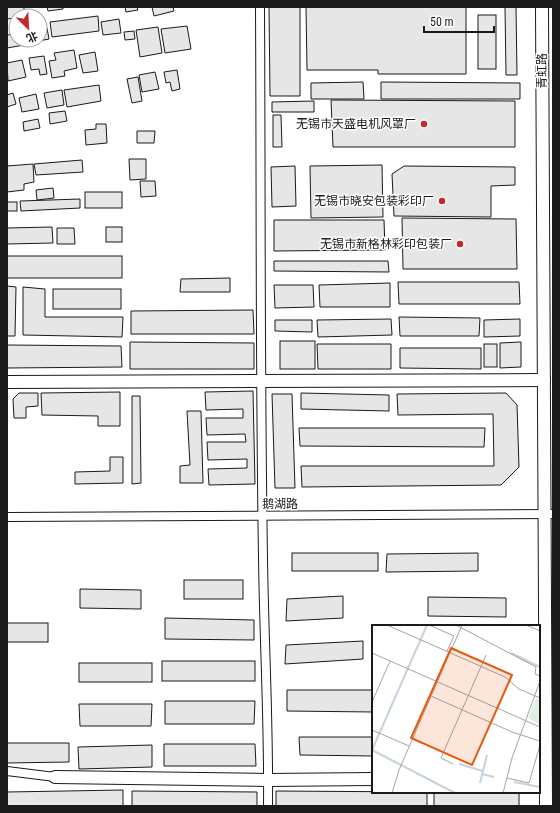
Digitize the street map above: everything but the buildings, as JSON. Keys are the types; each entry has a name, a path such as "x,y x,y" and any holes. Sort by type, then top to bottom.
{"street":[{"path":"260,7 261,382 268,806"},
{"name":"青虹路","path":"542,7 544,380 549,514 546,806"},
{"path":"7,382 544,380"},
{"name":"鹅湖路","path":"7,517 549,514"},
{"path":"7,771 55,777 268,780 372,779"}],"place":[{"name":"无锡市天盛电机风罩厂","path":"424,124"},
{"name":"无锡市晓安包装彩印厂","path":"442,201"},
{"name":"无锡市新格林彩印包装厂","path":"460,244"}]}
